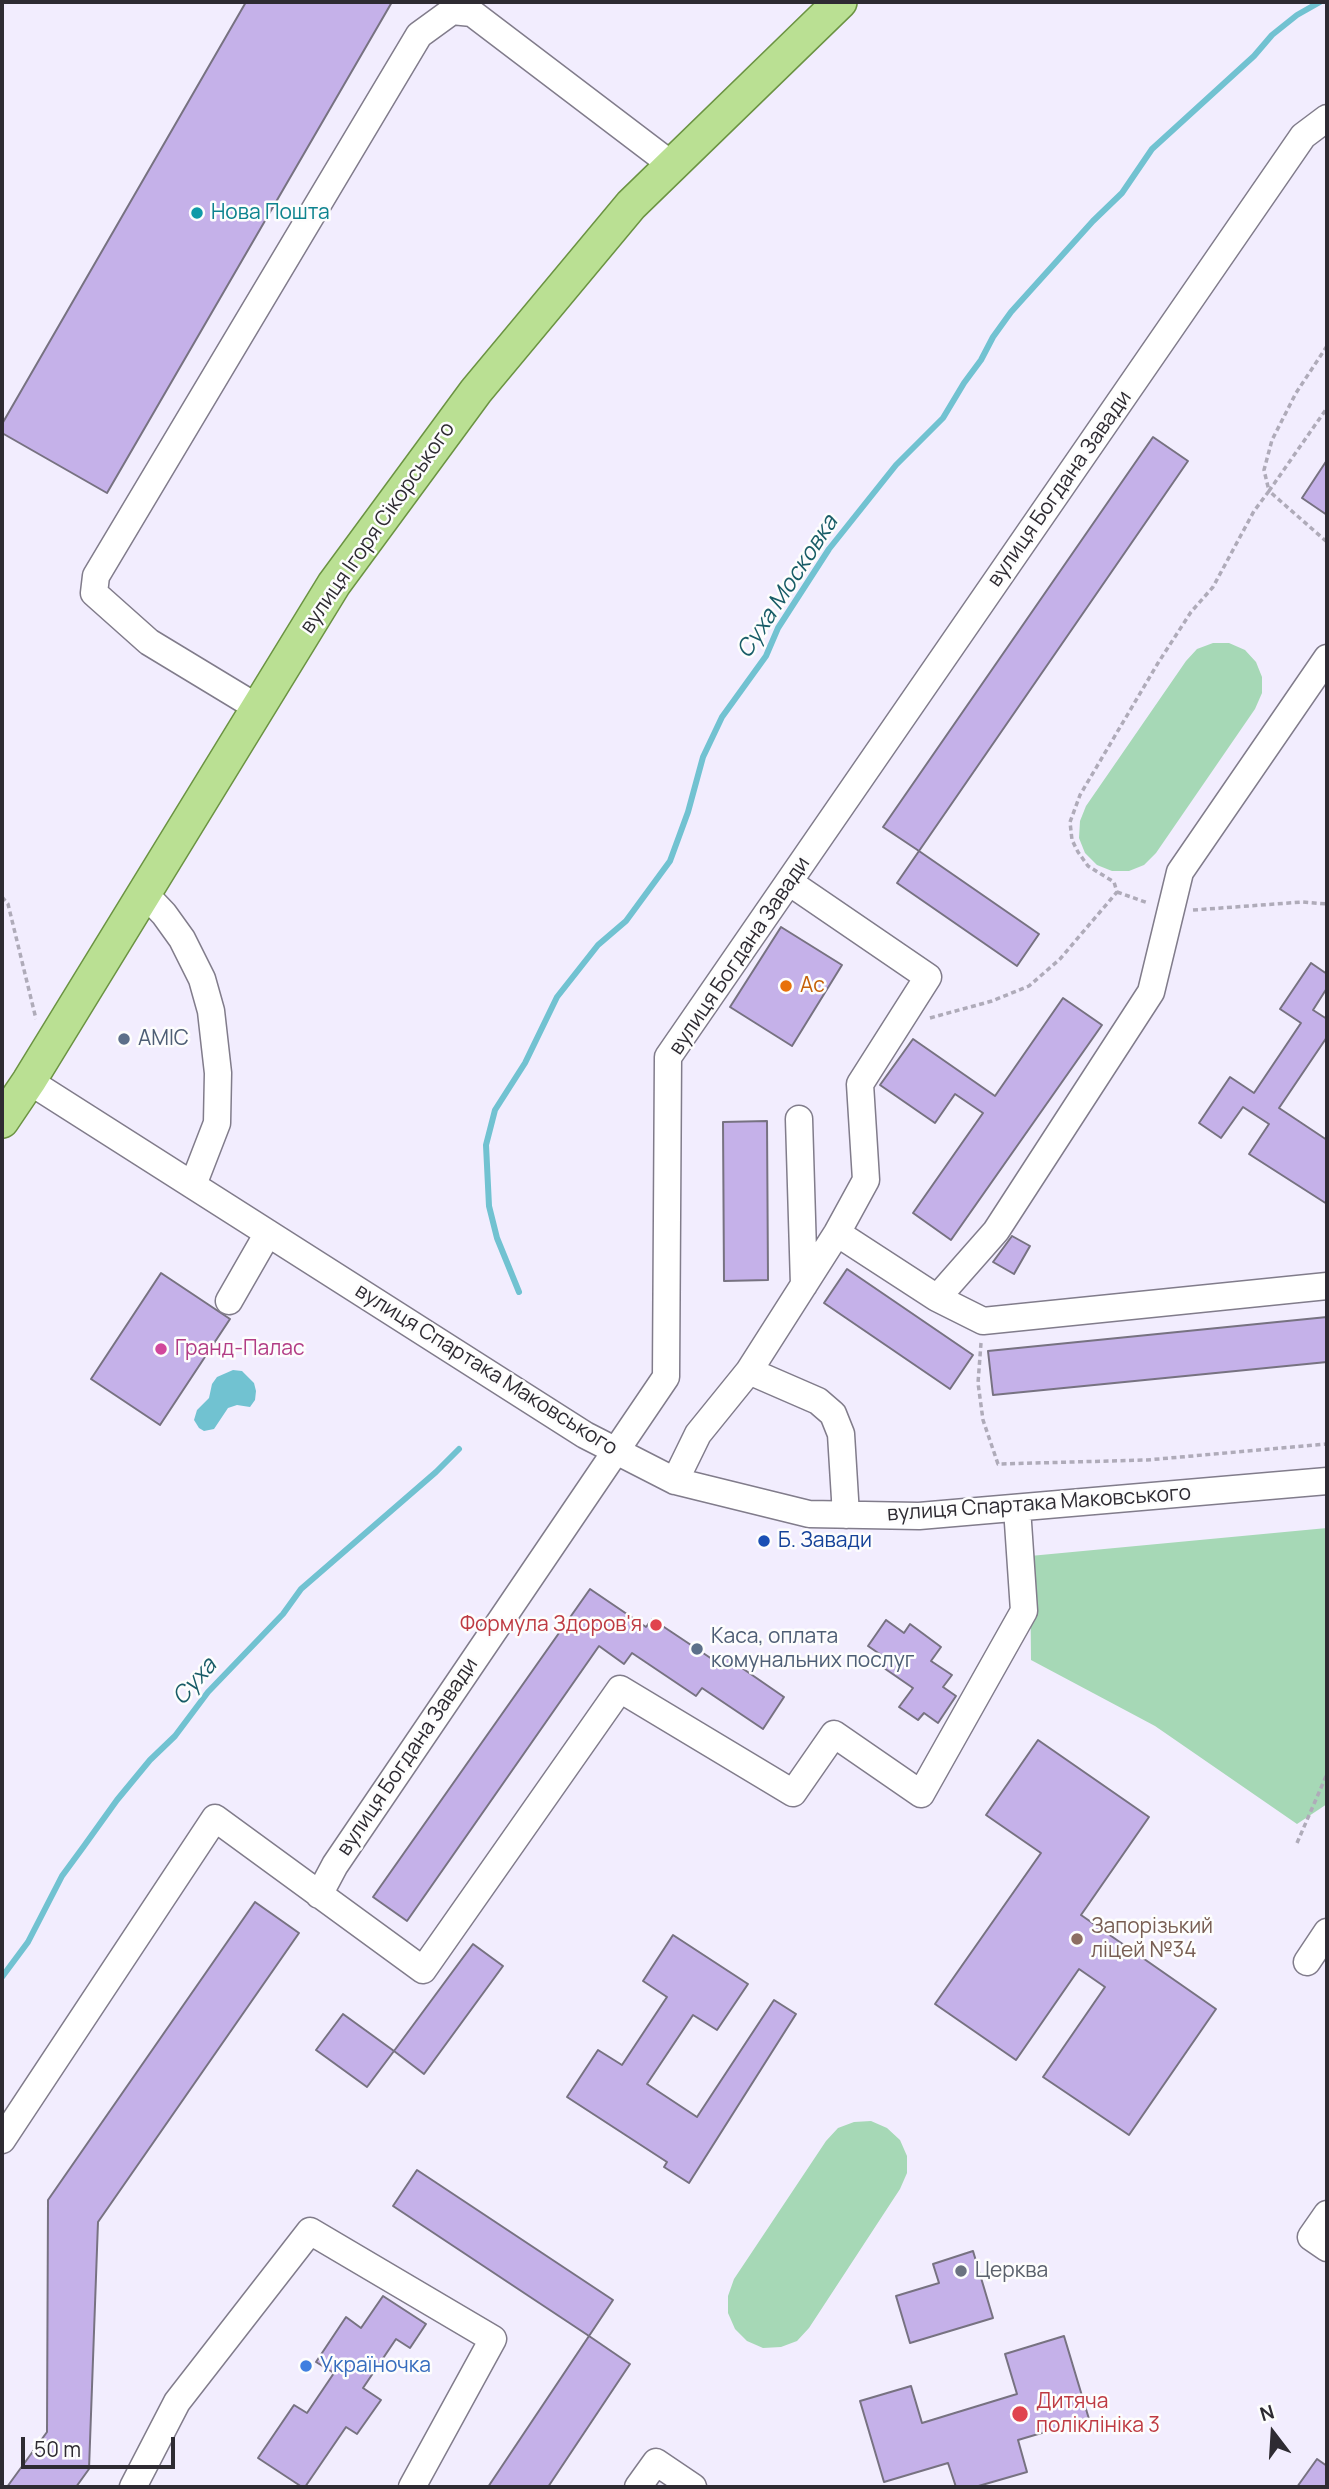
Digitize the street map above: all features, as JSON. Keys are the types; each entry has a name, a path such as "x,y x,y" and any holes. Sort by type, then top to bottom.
{"main road":[{"name":"вулиця Ігоря Сікорського","path":"2,1121 334,584 476,391 631,205 840,2"}],"street":[{"path":"258,708 149,642 94,593 96,576 419,35 452,11 472,13 672,165"},
{"name":"вулиця Богдана Завади","path":"319,1895 343,1854 666,1377 668,1057 1303,136 1327,118"},
{"path":"937,1298 996,1231 1151,992 1180,872 1327,658"},
{"path":"675,1481 698,1434 749,1371 837,1233 866,1180 860,1084 928,977 789,882"},
{"path":"144,893 182,939 202,979 211,1011 218,1073 217,1123 193,1185"},
{"name":"вулиця Спартака Маковського","path":"37,1068 193,1185 573,1428 675,1481 808,1514 919,1516 1327,1481"},
{"path":"799,1119 804,1285"},
{"path":"229,1301 268,1233"},
{"path":"837,1233 937,1298 983,1321 1327,1286"},
{"path":"749,1371 818,1401 833,1414 841,1434 846,1515"},
{"path":"2,2140 215,1818 423,1970 620,1689 793,1793 834,1734 921,1794 1024,1611 1017,1508"},
{"path":"1307,1962 1327,1932"},
{"path":"1327,2214 1311,2237 1327,2248"},
{"path":"133,2487 177,2402 310,2231 493,2339 412,2487"},
{"path":"638,2487 656,2462 693,2487"}],"path":[{"path":"1327,346 1296,393 1272,440 1265,470 1269,491 1327,542"},
{"path":"1117,892 1114,882 1088,866 1072,840 1070,822 1080,795 1158,663 1191,612 1213,586 1254,511 1327,408"},
{"path":"1117,892 1170,911 1302,902 1327,904"},
{"path":"922,1020 992,1001 1029,986 1060,959 1117,892"},
{"path":"2,897 8,904 37,1068"},
{"path":"989,1321 982,1343 978,1383 983,1419 998,1464 1147,1460 1327,1444"},
{"path":"1297,1843 1327,1774"}],"green space":[{"path":"1213,643 1229,643 1245,650 1256,662 1262,677 1262,693 1255,709 1156,853 1144,865 1129,871 1112,871 1097,865 1085,853 1079,838 1080,821 1086,806 1186,661 1197,649"},
{"path":"1327,1528 1327,1804 1297,1824 1155,1726 1031,1660 1030,1556"},
{"path":"871,2121 887,2128 900,2140 907,2156 907,2173 900,2189 809,2328 797,2341 781,2347 763,2348 747,2341 735,2329 728,2313 728,2296 734,2279 826,2141 838,2128 854,2122"}],"water":[{"path":"233,1370 242,1371 254,1383 255,1400 250,1407 237,1405 228,1408 214,1429 204,1431 194,1420 197,1410 209,1398 212,1384 217,1377"}],"building":[{"name":"Нова Пошта","path":"246,2 392,2 107,493 2,433 2,424"},
{"path":"1153,437 1188,461 919,851 883,827"},
{"path":"1327,460 1327,515 1302,498"},
{"path":"919,851 1039,934 1017,966 897,883"},
{"name":"Ас","path":"781,927 842,965 792,1046 730,1007"},
{"path":"1311,963 1327,974 1327,988 1313,1010 1327,1019 1327,1037 1279,1108 1327,1140 1327,1204 1249,1154 1269,1124 1243,1107 1221,1138 1199,1123 1230,1077 1254,1093 1301,1023 1280,1009"},
{"path":"1063,998 1102,1025 951,1240 913,1213 983,1113 955,1094 935,1123 880,1085 913,1039 995,1096"},
{"path":"767,1121 768,1280 724,1281 723,1122"},
{"path":"1012,1236 1030,1246 1014,1274 993,1262"},
{"path":"847,1269 973,1355 950,1389 824,1303"},
{"name":"Гранд-Палас","path":"161,1273 230,1319 160,1425 91,1379"},
{"path":"1327,1317 1327,1362 993,1395 988,1351"},
{"path":"590,1589 646,1627 652,1619 721,1665 726,1657 784,1697 763,1729 702,1688 696,1696 632,1653 624,1664 599,1646 407,1921 373,1897"},
{"path":"886,1620 904,1633 910,1624 941,1647 931,1661 952,1675 943,1687 956,1696 938,1723 924,1713 918,1720 899,1707 913,1688 881,1666 887,1659 868,1646"},
{"name":"Запорізький ліцей №34","path":"1038,1740 1149,1817 1081,1915 1216,2009 1129,2135 1043,2077 1105,1987 1079,1969 1016,2060 935,2004 1041,1853 986,1815"},
{"path":"255,1902 299,1933 98,2222 89,2469 76,2487 7,2487 47,2432 48,2200"},
{"path":"673,1935 748,1984 717,2030 693,2015 647,2084 697,2117 774,2000 796,2014 689,2183 664,2167 667,2162 567,2097 598,2050 622,2065 667,1997 643,1981"},
{"path":"473,1944 503,1966 424,2074 394,2051"},
{"path":"343,2014 394,2051 367,2087 316,2050"},
{"path":"417,2170 613,2300 589,2336 393,2206"},
{"path":"973,2251 993,2318 910,2343 896,2296 939,2283 933,2264"},
{"path":"383,2296 426,2324 410,2348 396,2339 363,2388 381,2400 357,2434 346,2427 305,2487 302,2487 258,2458 294,2405 307,2413 334,2373 316,2362 346,2317 361,2328"},
{"path":"589,2336 630,2364 548,2487 488,2487"},
{"name":"Дитяча поліклініка 3","path":"1064,2336 1089,2419 1018,2440 1027,2472 975,2487 956,2487 948,2463 884,2482 860,2401 911,2386 922,2423 1017,2394 1005,2354"},
{"path":"1317,2459 1327,2466 1327,2487 1297,2487"}],"waterway":[{"name":"Суха Московка","path":"519,1292 497,1238 489,1206 486,1145 495,1110 525,1063 557,997 598,945 626,921 670,861 688,812 703,757 722,717 766,656 778,628 829,549 896,465 943,418 1011,312 1093,221 1122,193 1152,149 1254,56 1272,35 1297,15 1320,2"},
{"name":"Суха","path":"2,1977 28,1942 62,1876 117,1800 150,1760 175,1736 208,1692 283,1614 301,1589 459,1449"}],"place":[{"name":"Нова Пошта","path":"197,213"},
{"name":"Ас","path":"786,986"},
{"name":"AMIC","path":"124,1039"},
{"name":"Гранд-Палас","path":"161,1349"},
{"name":"Б. Завади","path":"764,1541"},
{"name":"Формула Здоров'я","path":"656,1625"},
{"name":"Каса, оплата комунальних послуг","path":"697,1649"},
{"name":"Запорізький ліцей №34","path":"1077,1939"},
{"name":"Церква","path":"961,2271"},
{"name":"Україночка","path":"306,2366"},
{"name":"Дитяча поліклініка 3","path":"1020,2414"}]}
